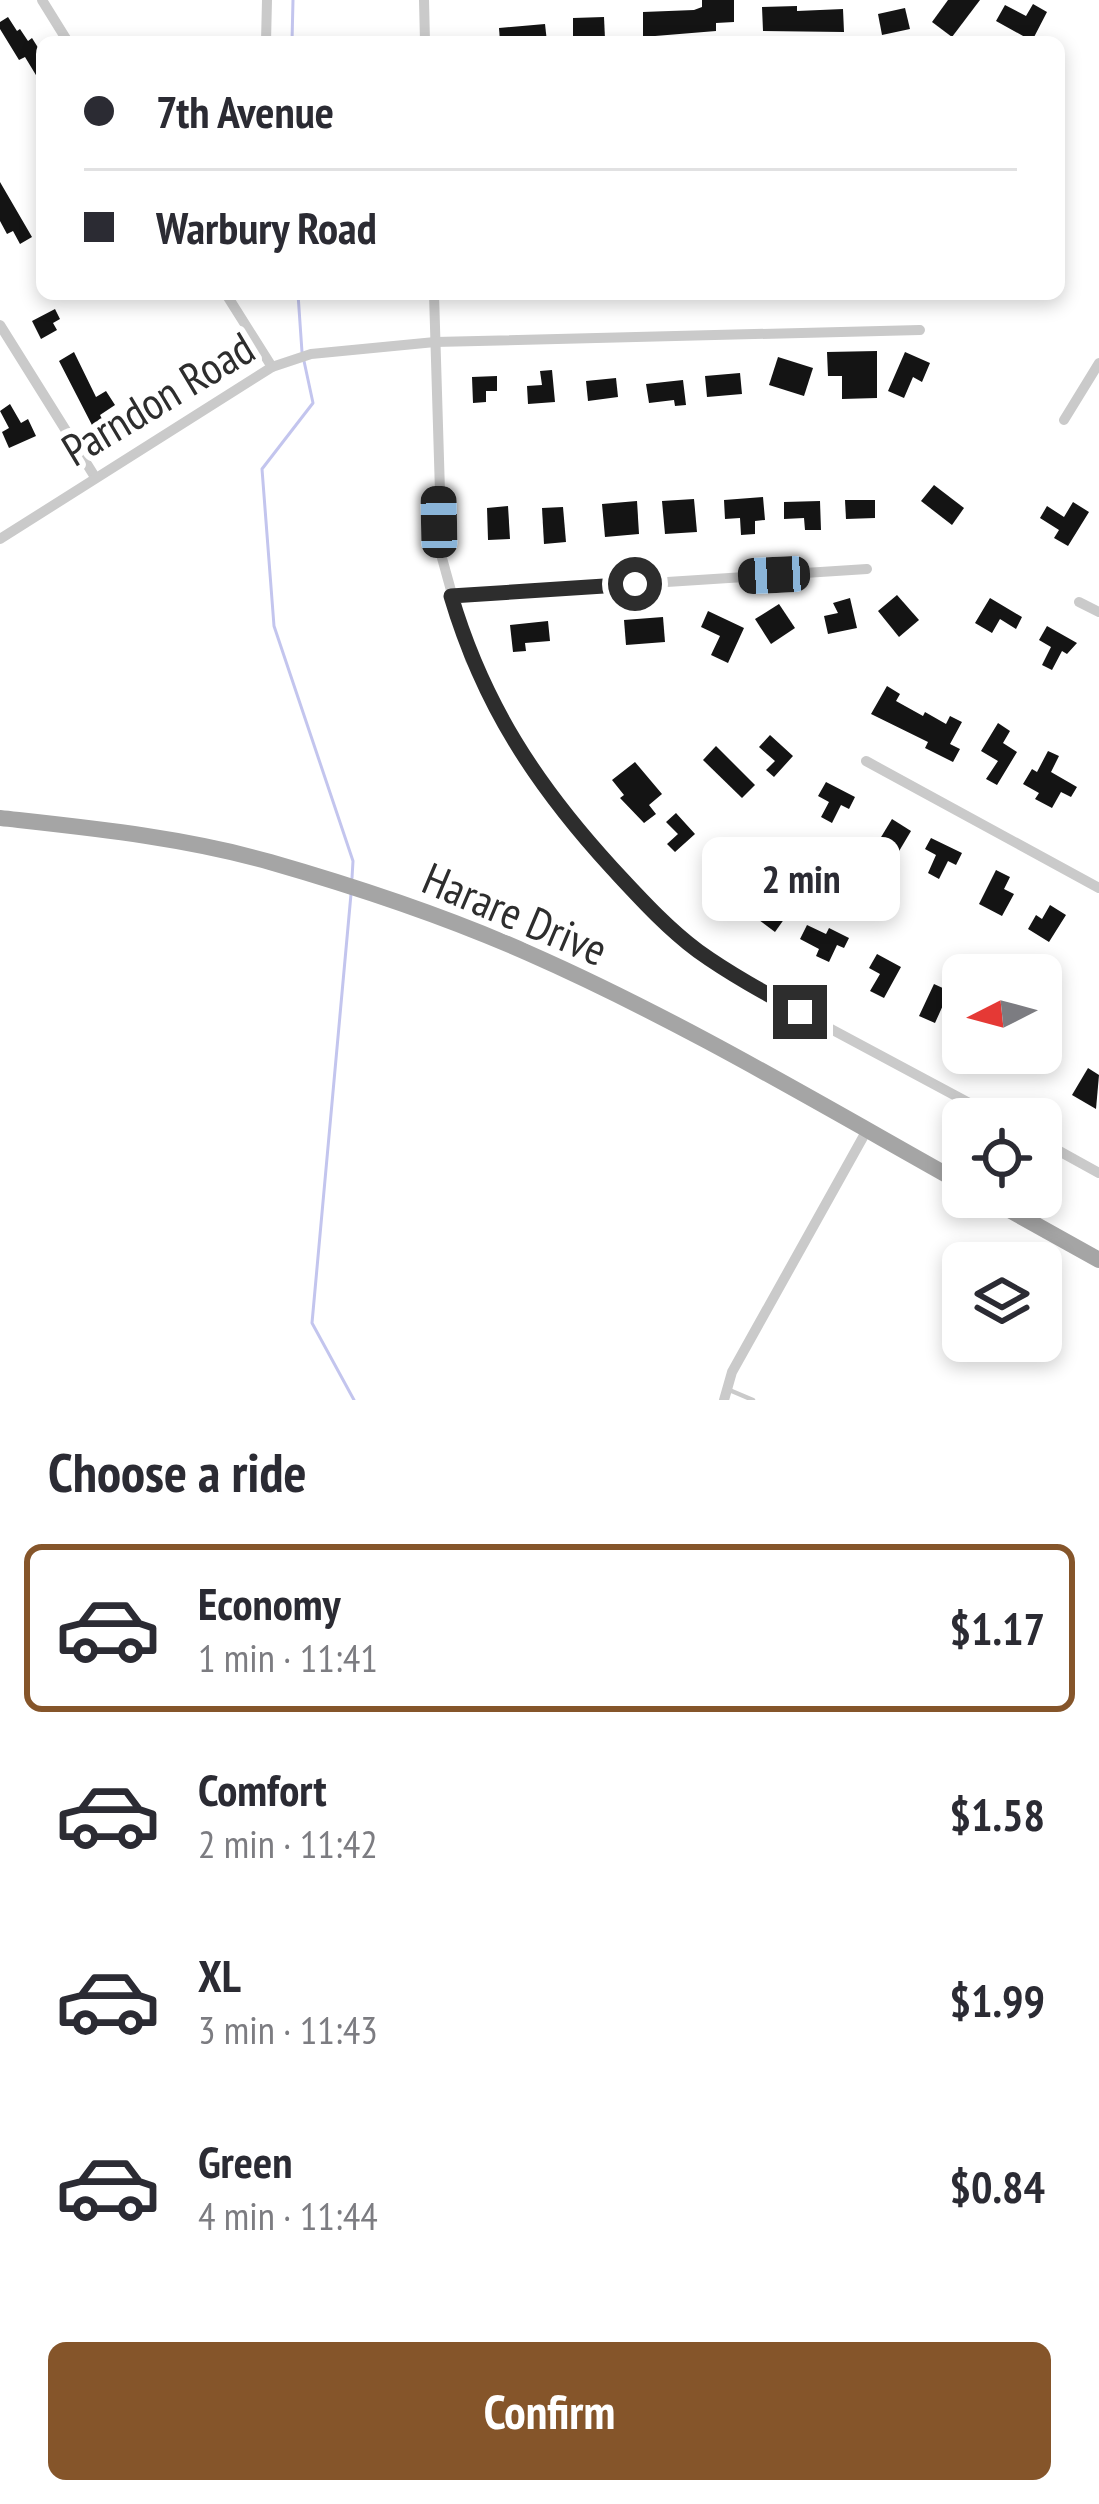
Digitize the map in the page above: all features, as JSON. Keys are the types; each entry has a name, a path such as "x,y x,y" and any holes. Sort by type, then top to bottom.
{"main road":[{"name":"Harare Drive","path":"0,818 81,826 268,862 472,930 562,969 942,1172"},
{"path":"1024,1218 1099,1260"}],"street":[{"path":"41,0 64,36"},
{"path":"266,36 267,0"},
{"path":"424,0 425,36"},
{"path":"230,300 272,367"},
{"path":"434,300 439,522 451,596 470,659 529,768 581,835 653,912 698,951 760,991 960,1098"},
{"path":"0,325 95,477"},
{"name":"Parndon Road","path":"0,539 272,367 311,354 435,342 920,330"},
{"path":"1064,420 1099,362"},
{"path":"451,596 867,569"},
{"path":"1079,602 1099,612"},
{"path":"866,761 1099,888"},
{"path":"726,1394 732,1372 867,1130"},
{"path":"1062,1153 1099,1173"}],"lane":[{"path":"726,1394 753,1400"}],"building":[{"path":"702,0 734,0 734,22 716,23 716,31 643,36 643,12 702,7"},
{"path":"948,0 980,0 953,36 932,22"},
{"path":"1033,4 1047,12 1035,36 1023,36 996,21 1005,5 1026,16"},
{"path":"797,6 797,11 843,9 844,32 763,31 762,7"},
{"path":"905,8 910,29 882,35 878,14"},
{"path":"8,17 28,41 32,38 36,75 25,57 19,60 0,22"},
{"path":"604,17 605,36 573,36 573,18"},
{"path":"545,24 546,36 500,36 499,28"},
{"path":"0,182 32,237 20,244 0,221"},
{"path":"55,309 60,319 53,323 57,330 41,339 32,321"},
{"path":"877,351 877,398 842,399 842,376 828,376 827,352"},
{"path":"74,352 96,397 106,391 115,405 93,427 59,361"},
{"path":"905,352 930,363 922,382 913,377 904,398 888,391"},
{"path":"778,357 813,368 804,396 769,385"},
{"path":"552,370 555,402 528,404 527,386 542,385 540,371"},
{"path":"740,373 742,394 707,397 705,376"},
{"path":"497,376 497,391 486,391 486,402 473,403 472,377"},
{"path":"616,378 618,397 588,401 586,381"},
{"path":"683,380 686,405 675,406 674,400 649,403 646,384"},
{"path":"10,404 21,423 28,419 36,436 9,448 2,432 9,428 0,411"},
{"path":"934,485 964,508 952,525 921,501"},
{"path":"763,497 765,520 755,521 755,534 741,535 740,518 725,519 724,500"},
{"path":"694,499 697,532 665,534 662,501"},
{"path":"845,500 875,500 875,518 846,519"},
{"path":"637,501 639,534 605,537 602,504"},
{"path":"820,501 821,530 805,530 804,518 784,519 784,502"},
{"path":"1073,502 1089,512 1068,546 1054,538 1059,530 1040,518 1047,506 1064,517"},
{"path":"508,506 510,539 488,540 487,508"},
{"path":"563,507 566,542 544,544 542,508"},
{"path":"897,595 919,620 899,637 878,611"},
{"path":"850,598 857,628 828,634 824,616 838,613 833,603"},
{"path":"990,598 1022,617 1016,629 1000,619 992,633 975,623"},
{"path":"779,604 795,628 771,644 755,619"},
{"path":"708,611 744,628 728,663 711,655 720,636 701,627"},
{"path":"663,617 665,642 626,645 624,620"},
{"path":"548,621 550,641 525,643 526,651 513,652 510,625"},
{"path":"1047,626 1077,643 1067,654 1062,651 1052,670 1042,665 1051,647 1039,640"},
{"path":"887,686 900,694 896,701 923,716 925,712 946,724 950,716 962,722 950,744 960,749 953,762 925,748 928,742 871,714"},
{"path":"998,723 1010,731 1003,743 1017,752 997,785 986,779 998,761 981,751"},
{"path":"770,735 793,756 774,777 766,770 775,761 759,747"},
{"path":"716,746 755,785 742,798 703,760"},
{"path":"1048,751 1059,756 1051,772 1077,787 1071,797 1061,792 1052,808 1035,799 1039,793 1023,784 1032,769 1037,772"},
{"path":"635,762 662,794 649,805 656,814 644,823 620,798 624,795 612,780"},
{"path":"826,782 855,797 849,809 841,805 832,823 821,817 829,802 818,796"},
{"path":"676,813 695,834 675,852 667,844 678,834 666,822"},
{"path":"892,819 911,831 892,863 872,852"},
{"path":"931,838 962,853 956,865 948,861 939,879 928,873 936,855 925,849"},
{"path":"731,863 748,878 739,888 734,884 721,900 709,890"},
{"path":"996,870 1010,877 1004,889 1014,894 1002,916 979,904"},
{"path":"764,887 792,908 775,932 747,911"},
{"path":"1050,905 1066,915 1049,942 1028,929"},
{"path":"807,925 826,934 829,928 849,938 844,948 837,945 829,962 816,956 819,949 800,939"},
{"path":"877,954 901,967 884,998 870,991 880,974 869,968"},
{"path":"934,984 942,988 942,1007 935,1023 919,1016"},
{"path":"1088,1068 1099,1075 1096,1109 1072,1095"}],"waterway":[{"path":"292,36 293,0"},
{"path":"298,300 302,352"},
{"path":"304,361 313,403 262,469 274,626 353,861 352,878"},
{"path":"351,894 312,1323 354,1400"}],"route":[{"path":"635,584 451,596 470,659 498,714 529,768 581,835 653,912 698,951 800,1012"}]}
